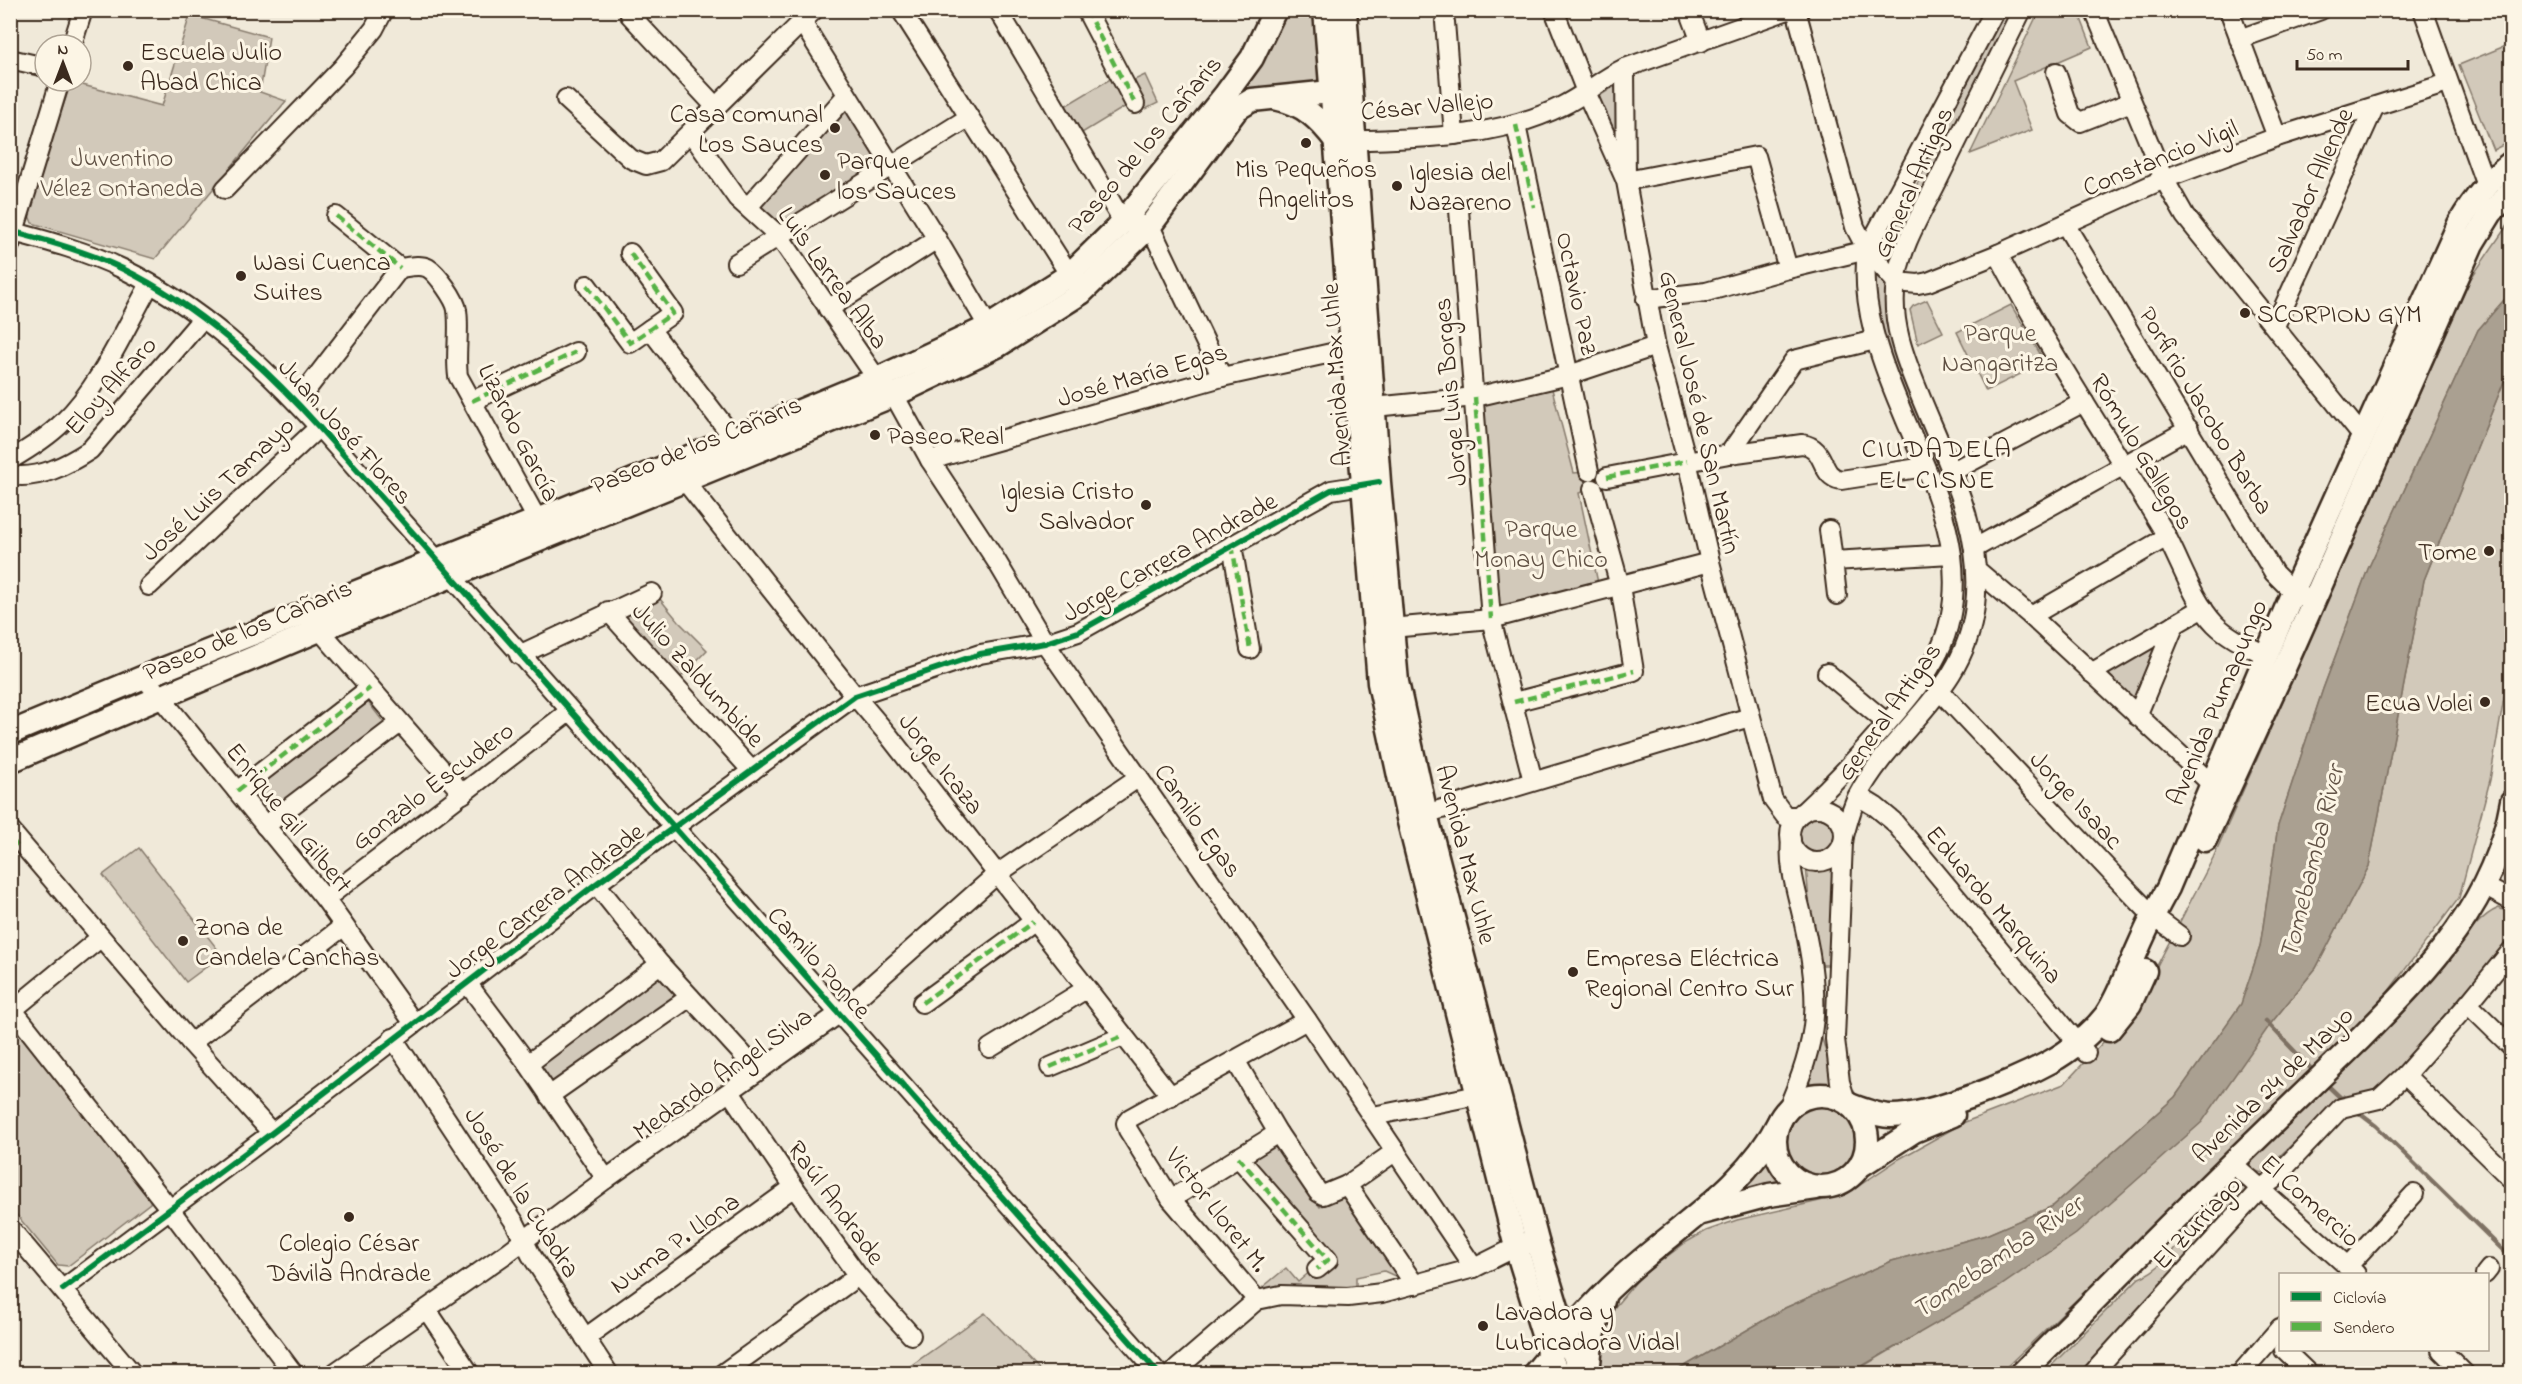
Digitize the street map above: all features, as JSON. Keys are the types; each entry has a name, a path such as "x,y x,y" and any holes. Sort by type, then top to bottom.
{"main road":[{"name":"Paseo de los Cañaris","path":"1075,284 1245,67 1275,10"},
{"name":"Avenida Max Uhle","path":"1325,10 1340,91 1383,629 1397,682 1417,816 1526,1244 1554,1364"},
{"name":"Avenida Max Uhle","path":"1340,91 1344,10"},
{"name":"Paseo de los Cañaris","path":"10,734 144,677 312,621 740,447 894,394 993,336 1075,284 1150,226 1237,109 1252,100 1340,91"},
{"path":"1267,98 1293,102 1308,111 1344,141"},
{"name":"Avenida Pumapungo","path":"2219,790 2266,655 2309,600 2363,437 2459,224 2472,202 2511,162"},
{"name":"Avenida Pumapungo","path":"1863,1164 1914,1131 2058,1073 2081,1048 2106,1014 2121,988 2166,925 2168,888 2219,790 2309,600 2472,244 2492,213 2511,190"},
{"name":"Paseo de los Cañaris","path":"740,447 877,378 993,336"},
{"name":"Avenida Max Uhle","path":"1361,346 1374,407 1370,483"},
{"name":"Paseo de los Cañaris","path":"10,760 159,696 312,621"},
{"name":"Avenida 24 de Mayo","path":"2021,1374 2405,993 2447,946 2467,917 2484,886 2503,839 2511,801"},
{"name":"Avenida Pumapungo","path":"1849,1105 1875,1114 1891,1116 1939,1107 1989,1089 2081,1048"},
{"path":"1534,1374 1554,1364 1565,1335 1606,1293 1651,1252 1698,1215 1759,1155 1783,1116 1800,1100 1822,1095 1849,1105 1861,1119 1867,1142 1863,1164 1842,1182 1769,1195 1698,1215"},
{"path":"1783,1116 1775,1134 1775,1148 1779,1161 1786,1172 1797,1180 1820,1187"},
{"name":"Avenida Max Uhle","path":"1526,1244 1582,1374"},
{"path":"1588,1374 1591,1343 1606,1293"}],"street":[{"path":"76,33 83,10"},
{"path":"225,189 343,67 374,28 384,10"},
{"path":"901,10 1075,284"},
{"path":"1086,10 1135,104"},
{"name":"General José de San Martín","path":"1554,10 1586,92 1626,181 1656,346 1773,800 1785,816 1801,814"},
{"path":"1689,10 1701,42"},
{"name":"César Vallejo","path":"1344,141 1454,135 1516,125 1562,106 1607,76 1625,68 1701,42 1753,16 1788,10"},
{"path":"1796,10 1855,227 1867,250 1896,282"},
{"name":"General Artigas","path":"1783,1116 1801,1076 1810,1046 1816,1010 1816,991 1810,950 1790,866 1792,826 1858,756 1926,677 1944,640 1952,606 1952,554 1943,516 1926,467 1875,340 1867,297 1865,266 1867,250 1995,10"},
{"name":"General Artigas","path":"1791,839 1793,846 1802,856 1823,861 1835,855 1844,839 1858,796 1878,765 1952,675 1970,632 1975,606 1977,570 1970,522 1953,471 1903,350 1896,312 1896,282 1912,233 2022,10"},
{"path":"2094,10 2164,179 2185,216 2363,437"},
{"path":"2229,10 2277,137"},
{"path":"2239,39 2321,10"},
{"path":"2423,10 2486,186"},
{"path":"999,11 1123,222 1150,226 1222,376"},
{"path":"630,15 715,106"},
{"path":"566,99 631,159 640,164 653,165 691,133 715,106 808,16 846,96 937,239 993,336"},
{"path":"1445,22 1454,135"},
{"path":"10,59 33,64"},
{"path":"1625,68 1626,181 1756,156 1788,269"},
{"path":"2056,72 2070,114 2080,122 2131,102"},
{"name":"Constancio Vigil","path":"1896,282 1918,284 1928,282 1998,254 2164,179 2277,137 2448,83"},
{"path":"12,236 56,93"},
{"path":"748,207 846,96"},
{"name":"Salvador Allende","path":"2275,326 2374,108"},
{"path":"736,263 968,118"},
{"name":"Octavio Paz","path":"1515,702 1634,670 1620,586 1596,479 1569,375 1516,125"},
{"name":"Luis Larrea Alba","path":"691,133 736,198 779,236 877,378 894,394"},
{"name":"Jorge Luis Borges","path":"1459,210 1491,619 1515,702 1533,781"},
{"path":"297,402 400,268 336,216"},
{"name":"Porfirio Jacobo Barba","path":"2065,224 2274,573 2309,600"},
{"name":"Juan José Flores","path":"12,236 74,250 122,269 150,284 202,319 256,361 297,402 444,568"},
{"path":"828,309 937,239"},
{"path":"1646,299 1706,292 1867,250"},
{"path":"587,285 630,343 673,312 630,253"},
{"name":"Rómulo Gallegos","path":"1998,254 2058,362 2125,466 2167,537 2203,608 2228,634 2266,655"},
{"name":"Lizardo García","path":"400,268 416,266 428,268 441,281 457,306 458,376 542,528"},
{"path":"10,460 63,422 80,403 97,378 150,284"},
{"name":"Eloy Alfaro","path":"10,475 44,473 67,465 90,450 202,319"},
{"path":"650,329 740,447"},
{"path":"1729,454 1794,360 1875,340"},
{"name":"José María Egas","path":"930,460 1222,376 1361,346"},
{"path":"1374,407 1475,398 1569,375 1656,346"},
{"path":"472,401 576,352"},
{"name":"Camilo Egas","path":"894,394 930,460 1045,643 1373,1116 1474,1268"},
{"path":"1953,471 2084,402"},
{"name":"José Luis Tamayo","path":"150,586 319,427"},
{"path":"1975,548 2189,429"},
{"path":"1596,479 1687,461 1802,444 1818,451 1828,474 1833,479 1840,480 1926,467"},
{"name":"Jorge Icaza","path":"677,472 952,816 1171,1096"},
{"name":"Jorge Carrera Andrade","path":"63,1289 272,1133 393,1038 673,826 855,696 980,654 1045,643 1078,632 1331,490 1370,483"},
{"path":"1829,530 1837,595"},
{"path":"2031,616 2167,537"},
{"path":"1232,545 1250,649"},
{"path":"1833,561 1952,554"},
{"path":"1383,629 1491,619 1710,562"},
{"name":"Camilo Ponce","path":"444,568 1159,1374"},
{"path":"1977,570 2031,616 2219,790"},
{"path":"519,655 652,592"},
{"path":"2091,673 2203,608"},
{"name":"Julio Zaldumbide","path":"608,611 752,771"},
{"path":"312,621 463,794"},
{"path":"2137,716 2175,624"},
{"path":"1827,673 1887,723"},
{"name":"Enrique Gil Gilbert","path":"144,677 325,899 413,1023"},
{"path":"237,791 370,688"},
{"name":"Jorge Isaac","path":"1940,691 2166,925"},
{"name":"Gonzalo Escudero","path":"325,899 570,711"},
{"path":"1417,816 1750,717"},
{"path":"265,826 400,723"},
{"name":"Medardo Ángel Silva","path":"333,1374 524,1241 606,1179 840,1013 997,874 1139,777"},
{"name":"Eduardo Marquina","path":"1858,796 1893,820 2081,1048"},
{"name":"General Artigas","path":"1801,814 1817,808 1831,812 1841,822 1844,839 1835,1039 1840,1082 1849,1105"},
{"path":"14,840 272,1133"},
{"path":"596,884 660,964 758,1071"},
{"path":"2484,886 2511,901"},
{"path":"922,1003 1033,922"},
{"path":"191,1043 344,926"},
{"path":"100,938 12,1011 169,1208 294,1374"},
{"path":"2511,950 2468,1005 2405,1075 2511,1180"},
{"path":"528,1064 660,964"},
{"path":"467,983 528,1064 606,1179"},
{"path":"990,1048 1086,990"},
{"path":"549,1096 690,997"},
{"path":"2468,1005 2511,1047"},
{"path":"1171,1096 1307,1020"},
{"path":"1050,1067 1123,1036"},
{"name":"José de la Cuadra","path":"393,1038 515,1223 524,1241 609,1374"},
{"path":"1235,1060 1278,1133 1318,1192 1327,1195 1347,1185 1396,1151"},
{"name":"El Zurriago","path":"2092,1374 2261,1188 2273,1180 2342,1108 2379,1099 2405,1075"},
{"name":"Raúl Andrade","path":"730,1092 858,1276 911,1335"},
{"path":"1373,1116 1488,1093"},
{"name":"Victor Lloret M.","path":"1171,1096 1130,1118 1126,1123 1128,1130 1171,1198 1257,1300"},
{"path":"1171,1198 1278,1133"},
{"path":"1238,1157 1328,1260 1317,1269"},
{"name":"El Comercio","path":"2232,1163 2261,1188 2342,1269"},
{"path":"1347,1185 1415,1285"},
{"name":"Numa P. Llona","path":"585,1338 794,1187"},
{"path":"2342,1269 2414,1194"},
{"path":"10,1228 133,1374"},
{"path":"1171,1374 1257,1300 1281,1295 1348,1297 1382,1293 1474,1268 1526,1244"},
{"path":"722,1374 858,1276"},
{"path":"427,1310 470,1374"},
{"path":"2240,1374 2279,1341"},
{"path":"2288,1351 2309,1374"},
{"path":"2442,1351 2466,1374"}],"green space":[{"path":"1281,11 1322,11 1328,88 1252,97 1147,225 1123,222"},
{"path":"2003,11 2013,11 1894,262 1887,267 1883,262 1883,253"},
{"path":"2039,11 2078,11 2092,47 2013,81 2032,130 1970,154"},
{"name":"Juventino Vélez Ontaneda","path":"190,15 269,37 260,92 286,101 155,259 32,223 28,213 67,93 93,93 93,88 162,106"},
{"path":"2505,46 2511,61 2511,141 2493,150 2459,65"},
{"path":"1145,75 1158,103 1146,109 1132,81"},
{"path":"1112,78 1128,105 1082,133 1065,106"},
{"path":"1615,86 1620,152 1599,96"},
{"path":"845,101 881,166 779,227 761,215 759,201"},
{"path":"2511,220 2511,292 2478,330 2368,569 2323,689 2278,826 2260,947 2241,1004 2175,1097 2053,1206 1986,1235 1892,1261 1785,1308 1673,1373 1597,1374 1603,1330 1613,1309 1641,1276 1685,1243 1706,1231 1737,1220 1845,1195 1899,1159 1965,1122 2064,1084 2135,1008 2213,858 2471,278"},
{"path":"1865,266 1896,282 1896,312 1953,471 1975,606 1952,606 1953,574 1894,392"},
{"path":"1927,300 1943,332 1918,344 1910,310 1913,306"},
{"name":"Parque Nangaritza","path":"2011,305 2045,362 1986,391 1957,332"},
{"path":"2511,364 2511,657 2490,780 2459,898 2382,1000 2348,1036 2287,1098 2000,1373 1850,1374 1918,1334 2272,1022 2316,968 2369,866 2424,580"},
{"name":"Parque Monay Chico","path":"1552,389 1574,473 1605,470 1608,485 1579,493 1598,583 1497,606 1483,405"},
{"path":"660,599 707,650 679,679 627,623 628,612"},
{"path":"2160,640 2135,701 2107,680 2110,671"},
{"path":"368,702 385,724 267,815 250,793"},
{"path":"1817,817 1830,822 1835,835 1830,848 1817,853 1804,848 1799,835 1804,822"},
{"path":"139,848 222,955 186,982 103,875"},
{"path":"1806,866 1835,866 1829,965 1822,965 1810,913"},
{"path":"2499,908 2511,914 2511,939 2361,1110 2344,1095 2262,1173 2253,1170 2250,1162 2256,1149 2379,1037 2425,989 2476,925"},
{"path":"661,975 676,991 674,1000 552,1084 537,1066 654,976"},
{"path":"10,1029 17,1031 152,1192 150,1203 68,1266 58,1265 11,1208"},
{"path":"1822,1038 1829,1063 1832,1090 1805,1089"},
{"path":"1821,1107 1840,1113 1850,1123 1856,1142 1850,1161 1840,1171 1821,1177 1802,1171 1792,1161 1786,1142 1792,1123 1802,1113"},
{"path":"1270,1146 1279,1149 1320,1207 1344,1192 1399,1271 1395,1276 1384,1271 1356,1277 1356,1288 1277,1286 1266,1290 1263,1287 1286,1268 1298,1282 1313,1269 1335,1257 1245,1161"},
{"path":"1770,1152 1777,1172 1792,1185 1719,1201"},
{"path":"2243,1182 2251,1189 2083,1373 2043,1374 2139,1278 2165,1260 2182,1233 2232,1184"},
{"path":"985,1313 1042,1373 914,1374 909,1367"}],"water":[{"name":"Tomebamba River","path":"2511,292 2511,364 2424,580 2369,866 2316,968 2272,1022 2202,1122 2076,1234 1999,1287 1850,1373 1673,1373 1785,1308 1892,1261 1986,1235 2053,1206 2175,1097 2241,1004 2260,947 2278,826 2323,689 2368,569 2478,330"}],"waterway":[{"path":"2266,1021 2316,1074"},
{"path":"2324,1082 2344,1101"},
{"path":"2355,1110 2376,1126 2512,1259"}],"marked path":[{"path":"1086,10 1135,104"},
{"path":"1516,125 1534,207"},
{"path":"336,216 400,268"},
{"path":"587,285 630,343 673,313 630,253"},
{"path":"472,401 576,352"},
{"path":"1475,397 1491,619"},
{"path":"1607,477 1687,461"},
{"path":"1232,545 1250,649"},
{"path":"1514,702 1634,671"},
{"path":"237,791 370,688"},
{"path":"10,848 20,841"},
{"path":"922,1003 1033,922"},
{"path":"1050,1067 1123,1036"},
{"path":"1238,1157 1328,1260 1317,1269"}],"cycle path":[{"path":"10,231 96,257 151,284 204,319 275,381 319,427 1159,1374"},
{"path":"63,1289 272,1133 596,884 855,696 980,654 1045,643 1078,632 1331,490 1379,482"}],"place":[{"name":"Escuela Julio Abad Chica","path":"128,66"},
{"name":"Casa comunal Los Sauces","path":"835,128"},
{"name":"Mis Pequeños Angelitos","path":"1306,143"},
{"name":"Parque los Sauces","path":"825,175"},
{"name":"Iglesia del Nazareno","path":"1397,186"},
{"name":"Wasi Cuenca Suites","path":"241,276"},
{"name":"SCORPION GYM","path":"2245,313"},
{"name":"Paseo Real","path":"875,435"},
{"name":"Iglesia Cristo Salvador","path":"1146,505"},
{"name":"Tome","path":"2489,551"},
{"name":"Ecua Volei","path":"2485,702"},
{"name":"Zona de Candela Canchas","path":"183,941"},
{"name":"Empresa Eléctrica Regional Centro Sur","path":"1573,972"},
{"name":"Colegio César Dávila Andrade","path":"349,1217"},
{"name":"Lavadora y Lubricadora Vidal","path":"1483,1326"}],"district":[{"name":"CIUDADELA EL CISNE","path":"1937,464"}]}
